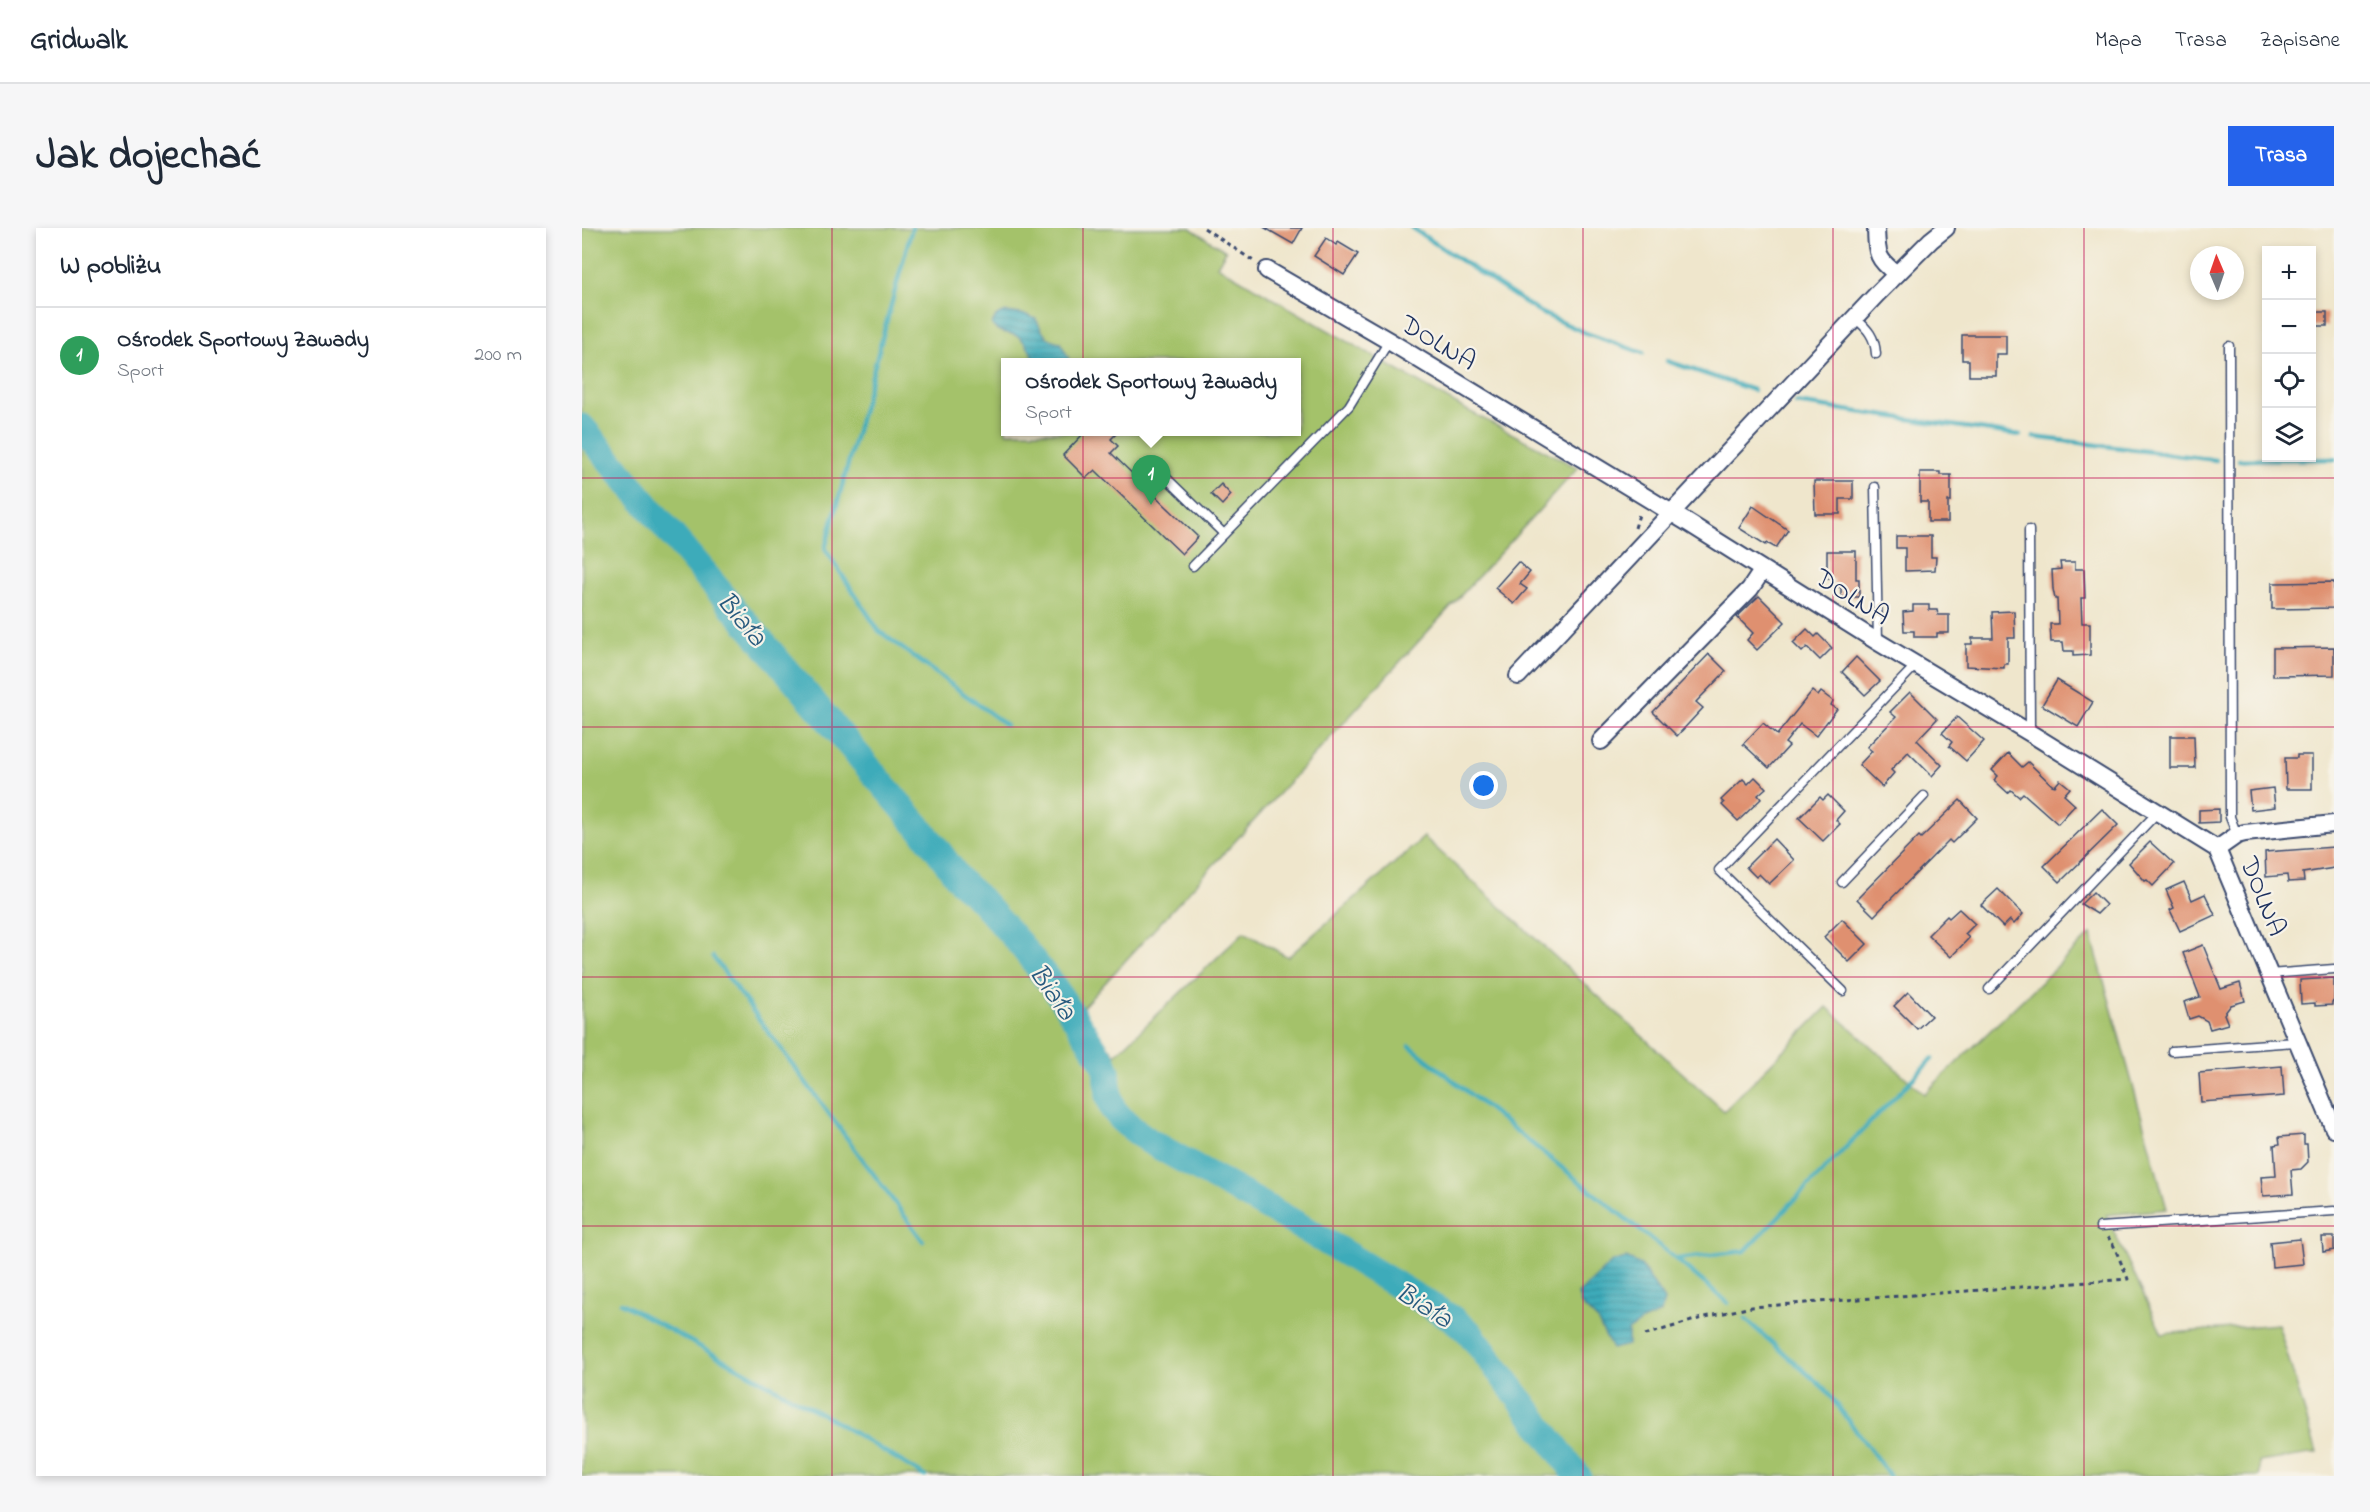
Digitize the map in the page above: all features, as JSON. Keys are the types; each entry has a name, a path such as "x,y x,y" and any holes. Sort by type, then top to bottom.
{"street":[{"path":"1876,228 1878,255 1886,266 1897,274"},
{"path":"1518,676 1897,274 1946,228"},
{"name":"DOLNA","path":"1267,270 1389,341 1673,514 2217,849 2334,1129"},
{"path":"1601,741 1750,589 1762,570"},
{"path":"2217,849 2237,835 2255,831 2334,824"}],"lane":[{"path":"1855,318 1871,333 1875,342 1876,354"},
{"path":"1193,566 1349,406 1389,341"},
{"path":"2229,346 2230,818 2237,835"},
{"path":"1152,464 1224,534"},
{"path":"1875,487 1878,642"},
{"path":"2029,530 2030,733"},
{"path":"1843,991 1719,870 1916,665"},
{"path":"1842,882 1924,796"},
{"path":"1989,989 2157,813"},
{"path":"2268,974 2334,969"},
{"path":"2172,1051 2296,1042"},
{"path":"2100,1227 2334,1211"}],"path":[{"path":"1204,228 1267,270"},
{"path":"1645,1335 1705,1317 1752,1307 2128,1279 2113,1244 2100,1227"}],"green space":[{"path":"582,228 1190,228 1226,251 1217,266 1463,408 1578,468 1080,1010 1115,1055 1244,932 1288,957 1424,837 1724,1111 1827,1007 1924,1094 2091,934 2167,1209 2106,1215 2162,1334 2278,1324 2317,1453 2259,1462 2259,1476 582,1476"}],"water":[{"path":"1007,312 1036,319 1045,335 1060,342 1068,358 1034,358 1019,337 1001,332 992,325 994,319"},
{"path":"1626,1258 1641,1265 1664,1300 1661,1313 1644,1320 1628,1331 1628,1345 1612,1349 1597,1320 1581,1304 1578,1294 1612,1262"}],"building":[{"path":"1265,228 1302,228 1293,244"},
{"path":"1326,238 1358,254 1344,275 1314,256"},
{"path":"2316,312 2327,312 2327,326 2316,326"},
{"path":"1962,335 2006,335 2006,354 1996,354 1996,376 1969,376 1969,360 1962,360"},
{"path":"1081,436 1114,436 1111,439 1118,446 1111,453 1198,537 1182,554 1095,470 1086,478 1063,455"},
{"path":"1920,472 1940,472 1940,475 1951,475 1948,522 1928,522 1928,502 1920,502"},
{"path":"1814,481 1853,481 1853,499 1840,499 1840,514 1815,514"},
{"path":"1221,484 1231,495 1222,505 1211,494"},
{"path":"1753,506 1788,530 1776,548 1767,543 1766,545 1739,528"},
{"path":"1896,536 1931,536 1931,557 1936,557 1935,570 1905,571 1905,548 1896,548"},
{"path":"1827,551 1856,551 1856,579 1859,579 1859,597 1841,597 1841,587 1834,587 1834,579 1827,579"},
{"path":"1518,562 1530,572 1520,584 1527,589 1514,604 1495,588"},
{"path":"2060,562 2075,562 2075,569 2084,569 2085,598 2081,598 2082,623 2090,623 2090,655 2073,656 2073,651 2064,651 2063,642 2051,642 2050,624 2058,624 2052,570 2061,569"},
{"path":"2334,582 2334,608 2272,609 2272,583"},
{"path":"1759,596 1785,622 1757,650 1747,640 1753,633 1737,617"},
{"path":"1913,605 1929,605 1929,610 1937,610 1938,615 1949,615 1949,633 1937,633 1937,637 1914,637 1914,631 1904,631 1903,612 1913,611"},
{"path":"2014,611 2015,638 2008,638 2008,664 2004,664 2004,668 1966,666 1966,644 1972,644 1972,638 1993,638 1992,612"},
{"path":"1807,629 1815,637 1818,634 1832,648 1820,660 1807,647 1802,652 1793,643"},
{"path":"2334,647 2334,675 2273,676 2273,648"},
{"path":"1709,654 1726,671 1696,702 1703,708 1677,736 1653,712"},
{"path":"1856,657 1880,681 1865,695 1842,672"},
{"path":"2057,680 2093,702 2078,727 2042,705"},
{"path":"1812,691 1818,696 1821,692 1833,701 1831,705 1837,709 1816,736 1800,724 1785,743 1789,746 1769,768 1743,744 1763,723 1777,735"},
{"path":"1910,692 1937,719 1917,740 1942,765 1932,776 1908,752 1891,770 1894,773 1882,787 1859,765 1872,751 1867,747 1896,717 1890,712"},
{"path":"1957,717 1984,741 1966,761 1949,746 1952,742 1942,733"},
{"path":"2170,736 2194,736 2195,768 2170,768"},
{"path":"2008,753 2022,767 2028,762 2052,785 2055,786 2060,780 2070,788 2064,795 2075,805 2058,824 2023,793 2019,797 2011,790 2008,793 1994,780 1998,776 1992,770"},
{"path":"2297,755 2312,755 2312,789 2286,789 2285,758 2297,758"},
{"path":"1755,777 1766,788 1758,795 1761,799 1738,821 1722,805 1724,803 1721,800 1743,779 1748,784"},
{"path":"2273,788 2275,807 2251,810 2249,791"},
{"path":"1828,795 1844,811 1836,820 1840,824 1823,841 1799,818 1820,797 1823,800"},
{"path":"1960,800 1977,818 1952,843 1949,840 1874,916 1857,899 1919,836 1921,838"},
{"path":"2102,809 2118,825 2060,882 2044,866"},
{"path":"2219,809 2219,822 2199,823 2199,810"},
{"path":"1774,839 1794,860 1769,884 1759,874 1756,877 1746,867"},
{"path":"2150,842 2174,864 2153,886 2147,880 2145,881 2129,863"},
{"path":"2334,847 2334,868 2303,873 2304,881 2288,882 2287,875 2266,877 2265,852"},
{"path":"2184,882 2192,900 2205,894 2215,915 2180,931 2170,910 2174,908 2166,890"},
{"path":"1998,889 2023,914 2014,924 2010,920 2003,927 1981,905"},
{"path":"2093,892 2106,905 2097,914 2081,904"},
{"path":"1959,909 1975,924 1965,934 1969,938 1951,957 1928,935 1947,916 1949,918"},
{"path":"1842,919 1867,944 1849,962 1824,937"},
{"path":"2203,945 2221,989 2240,983 2245,1001 2231,1005 2224,1014 2228,1024 2210,1029 2207,1021 2198,1016 2189,1019 2184,1002 2200,997 2183,953"},
{"path":"2334,978 2332,1005 2301,1004 2300,980"},
{"path":"1908,992 1931,1016 1917,1029 1894,1006"},
{"path":"2282,1066 2284,1096 2201,1102 2199,1073"},
{"path":"2304,1135 2308,1162 2301,1169 2291,1170 2293,1194 2263,1196 2261,1177 2276,1176 2274,1145 2280,1144 2279,1137"},
{"path":"2322,1237 2334,1237 2334,1250 2323,1252"},
{"path":"2300,1239 2303,1264 2272,1267 2270,1242"}],"waterway":[{"path":"912,228 825,549 879,631 1006,725"},
{"path":"1412,228 1539,312 1586,333 1643,353"},
{"path":"1667,361 1753,390"},
{"path":"1796,403 2020,435"},
{"name":"Biała","path":"582,427 934,845 961,882 980,899 1020,944 1056,990 1104,1063 1113,1109 1125,1123 1149,1141 1295,1223 1453,1319 1469,1332 1578,1476"},
{"path":"2034,437 2216,460"},
{"path":"2239,460 2334,459"},
{"path":"713,957 923,1241"},
{"path":"1410,1046 1728,1303"},
{"path":"1676,1259 1745,1251 1932,1059"},
{"path":"621,1303 831,1419 925,1476"},
{"path":"1745,1319 1825,1389 1890,1476"}],"place":[{"name":"Ośrodek Sportowy Zawady","path":"1151,505"}]}
